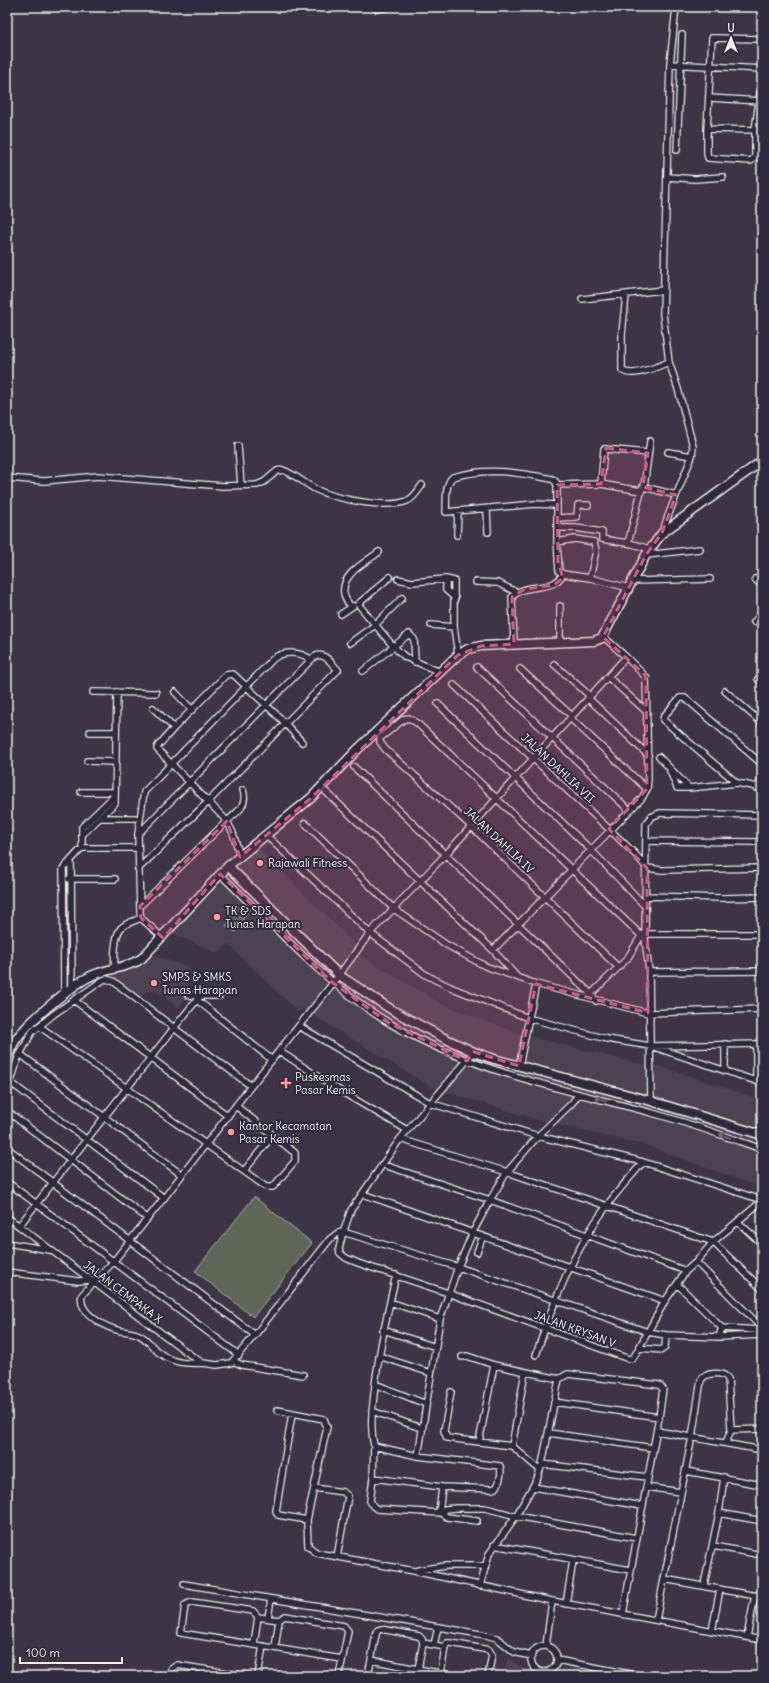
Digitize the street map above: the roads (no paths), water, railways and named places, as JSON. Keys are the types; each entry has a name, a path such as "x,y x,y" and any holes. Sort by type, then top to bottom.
{"street":[{"path":"373,7 377,9 389,7"},
{"path":"606,640 648,552 662,533 692,456 693,446 691,436 669,362 663,314 670,64 676,7"},
{"path":"676,150 682,35"},
{"path":"762,40 712,38 706,154 708,158 751,161 755,157 755,130 762,79"},
{"path":"670,64 762,69"},
{"path":"710,98 760,101"},
{"path":"707,129 755,130"},
{"path":"667,177 695,179 723,177"},
{"path":"582,299 663,290"},
{"path":"626,295 622,342 622,370 630,374 651,369 669,362"},
{"path":"628,543 642,489 650,441"},
{"path":"238,446 241,485"},
{"path":"601,484 604,449 648,453"},
{"path":"668,452 692,456"},
{"path":"662,533 762,461"},
{"path":"7,478 44,481 98,476 223,486 261,484 277,471 283,470 315,489 336,498 390,504 409,500 422,485"},
{"path":"556,505 535,504 487,510 446,512 448,482 456,476 482,471 506,471 556,482 558,568 563,574 631,585 710,579"},
{"path":"557,485 587,486 601,484 676,495"},
{"path":"576,528 578,506 588,505"},
{"path":"487,510 488,532"},
{"path":"457,535 458,512"},
{"path":"557,518 577,517"},
{"path":"557,528 576,528 602,532 602,540 628,543 648,552 700,549"},
{"path":"557,542 575,539 594,542 596,551 590,578"},
{"path":"351,607 344,594 344,582 350,575 379,552"},
{"path":"514,644 511,604 512,597 516,592 525,589 554,585 560,580 563,574"},
{"path":"342,614 358,604 390,577"},
{"path":"398,579 412,582 446,579 455,582 454,627 458,655"},
{"path":"446,579 446,590 455,598"},
{"path":"755,579 762,586"},
{"path":"476,582 498,583 516,592"},
{"path":"350,643 375,625 402,598"},
{"path":"358,604 393,646 405,657 440,672"},
{"path":"560,606 560,642"},
{"path":"754,622 762,614"},
{"path":"431,625 454,627"},
{"path":"363,670 408,634 411,634 415,642 415,662"},
{"path":"7,1059 21,1032 72,989 92,975 132,965 141,960 228,866 311,798 357,750 458,655 468,649 481,646 606,640 646,677 648,755 647,789 642,798 609,829 591,850 570,869 493,950"},
{"path":"162,938 141,918 138,869 138,834 144,792 247,687 273,658 278,655 296,654 307,657 311,660"},
{"path":"138,834 190,784 266,705 317,655 322,655 338,670 209,801 138,869"},
{"path":"626,657 446,854 370,933 333,983 250,1086 206,1145 113,1262 91,1281 82,1295 82,1306 88,1314 110,1327 139,1335 162,1356 170,1360 179,1362 224,1364 233,1361 239,1355 333,1236 343,1232 458,1267 648,1332 666,1335 719,1337 762,1335"},
{"path":"554,664 648,755"},
{"path":"477,667 629,810"},
{"path":"520,669 647,789"},
{"path":"240,857 233,833 227,821 209,801 158,751 157,748 174,728 228,674 233,674 302,742"},
{"path":"608,677 646,712"},
{"name":"JALAN DAHLIA VII","path":"454,685 609,829 647,868"},
{"path":"725,691 762,723"},
{"path":"93,692 156,693"},
{"path":"82,835 115,803 117,692"},
{"path":"175,692 192,710"},
{"path":"737,783 663,720 664,716 680,698 685,698 762,764"},
{"path":"438,704 591,850 645,906"},
{"path":"153,708 174,728"},
{"name":"JALAN DAHLIA IV","path":"496,798 418,724 407,718 380,738 381,745 471,826 618,967"},
{"path":"90,732 116,732"},
{"path":"659,757 689,788"},
{"path":"87,761 116,762"},
{"path":"354,767 519,924 591,994 596,1001"},
{"path":"668,767 677,788 737,783 759,788 762,780"},
{"path":"140,906 241,808 245,797 243,790"},
{"path":"82,792 115,794"},
{"path":"326,792 493,950 519,979"},
{"path":"64,995 63,869 82,848 82,827 115,794"},
{"path":"496,798 644,937 762,934"},
{"path":"654,1113 648,1013 649,972 644,937 647,868 646,824 651,817 660,813 762,814"},
{"path":"100,818 134,818"},
{"path":"305,823 394,909 463,955 519,979 596,1001 648,1013 762,1009"},
{"path":"269,838 370,933 426,975 450,987 528,1018 606,1039 650,1046 759,1082 759,1044 650,1046"},
{"path":"646,841 762,842"},
{"path":"82,848 135,848"},
{"path":"71,860 72,989"},
{"path":"228,866 339,975 392,1010 442,1037 474,1052 519,1066 653,1101 762,1134"},
{"path":"647,868 662,870 762,868"},
{"path":"220,874 333,983 389,1023 442,1051 467,1061 579,1094 654,1113 762,1149"},
{"path":"63,879 115,878"},
{"path":"645,896 723,898 762,896"},
{"path":"114,970 114,953 119,931 121,928 141,918"},
{"path":"591,994 627,959 644,937"},
{"path":"649,972 762,971"},
{"path":"7,1096 10,1082 28,1037 39,1026 100,981 106,979 110,980 250,1086"},
{"path":"519,1066 536,984"},
{"path":"188,995 198,998 219,996"},
{"path":"19,1226 86,1138 198,998"},
{"path":"198,998 272,1060"},
{"path":"74,1000 228,1116"},
{"path":"39,1026 266,1187 274,1186 294,1162 296,1157 295,1153 236,1106"},
{"path":"299,1026 430,1103 538,1136 643,1162 762,1201"},
{"path":"725,1044 725,1072"},
{"path":"279,1051 342,1092 407,1130"},
{"name":"JALAN KRYSAN V","path":"474,1052 407,1130 384,1165 351,1210 339,1249 343,1257 358,1264 448,1293 628,1359 633,1358 665,1301 686,1271 713,1242 762,1201"},
{"path":"20,1054 182,1175"},
{"path":"10,1082 164,1198"},
{"path":"418,1456 440,1319 448,1293 473,1232 507,1172 538,1136 572,1103 579,1094"},
{"path":"7,1111 147,1218"},
{"path":"244,1171 273,1136"},
{"path":"400,1139 507,1172 713,1242 762,1289"},
{"path":"7,1148 255,1335"},
{"path":"536,1355 569,1267 587,1234 606,1206 643,1162"},
{"path":"384,1165 587,1234 686,1271"},
{"path":"7,1182 239,1355"},
{"path":"363,1194 665,1301"},
{"name":"JALAN CEMPAKA X","path":"7,1216 154,1329 203,1363"},
{"path":"738,1222 762,1244"},
{"path":"478,1252 483,1236"},
{"path":"7,1243 50,1250"},
{"path":"696,1262 762,1329"},
{"path":"7,1272 78,1281 91,1281"},
{"path":"396,1275 383,1330 374,1384 371,1421 374,1446 373,1478 370,1501 377,1509 440,1513 447,1517 477,1521"},
{"path":"677,1284 722,1328 762,1329"},
{"path":"390,1302 440,1319"},
{"path":"719,1337 722,1328"},
{"path":"383,1330 436,1347"},
{"path":"639,1348 662,1350 665,1347 666,1335"},
{"path":"379,1356 431,1373"},
{"path":"462,1357 467,1356 494,1365 559,1379 568,1374 659,1385 663,1389 657,1431 647,1477 623,1614"},
{"path":"233,1361 242,1365 303,1375"},
{"path":"479,1442 494,1365"},
{"path":"512,1446 525,1372"},
{"path":"656,1620 686,1471 701,1380 704,1375 723,1375 728,1379 731,1430 726,1443"},
{"path":"480,1586 484,1566 494,1545 516,1516 533,1487 541,1467 559,1379"},
{"path":"374,1384 426,1404"},
{"path":"451,1392 444,1434 449,1439 512,1446 541,1467 647,1477"},
{"path":"554,1402 659,1417"},
{"path":"277,1410 324,1419 326,1421 307,1520 308,1546 317,1554 414,1571 566,1604 762,1640"},
{"path":"372,1411 422,1428"},
{"path":"292,1414 276,1511 278,1515 281,1516 307,1520"},
{"path":"731,1430 762,1429"},
{"path":"657,1431 762,1450"},
{"path":"548,1433 653,1448"},
{"path":"373,1478 442,1487 493,1489 498,1487 501,1470 500,1466 418,1456 374,1446"},
{"path":"686,1471 762,1485"},
{"path":"704,1586 719,1514 724,1477"},
{"path":"440,1513 442,1487"},
{"path":"533,1487 642,1506"},
{"path":"646,1487 681,1492"},
{"path":"314,1488 343,1492 348,1496 337,1557"},
{"path":"440,1513 445,1509 473,1507 485,1508 516,1516 636,1538"},
{"path":"719,1514 762,1521"},
{"path":"494,1545 574,1561 630,1570"},
{"path":"712,1546 762,1555"},
{"path":"566,1604 574,1561"},
{"path":"414,1571 445,1566 484,1566"},
{"path":"664,1579 720,1588 762,1597"},
{"path":"184,1584 497,1638 514,1652 531,1656"},
{"path":"712,1630 720,1588"},
{"path":"747,1637 755,1595"},
{"path":"268,1618 271,1599"},
{"path":"546,1646 552,1601"},
{"path":"254,1644 258,1617 254,1611 192,1602 186,1605 181,1633 342,1659"},
{"path":"258,1617 279,1620 285,1616 344,1626 348,1631 339,1676"},
{"path":"275,1648 279,1620"},
{"path":"434,1644 438,1627"},
{"path":"368,1676 376,1633 380,1630 419,1636 422,1639 423,1643 418,1669"},
{"path":"441,1673 445,1647 447,1643 451,1642 489,1650 492,1655 488,1676"},
{"path":"423,1643 445,1647"},
{"path":"258,1676 263,1646"},
{"path":"546,1646 554,1651 557,1660 552,1670 541,1674 532,1666 531,1656 537,1648 546,1646"},
{"path":"371,1660 454,1676"},
{"path":"557,1660 640,1676"},
{"path":"170,1676 171,1669 177,1665 246,1676"}],"place":[{"name":"Rajawali Fitness","path":"260,863"},
{"name":"TK & SDS Tunas Harapan","path":"217,917"},
{"name":"SMPS & SMKS Tunas Harapan","path":"154,983"},
{"name":"Puskesmas Pasar Kemis","path":"286,1083"},
{"name":"Kantor Kecamatan Pasar Kemis","path":"231,1132"}]}
